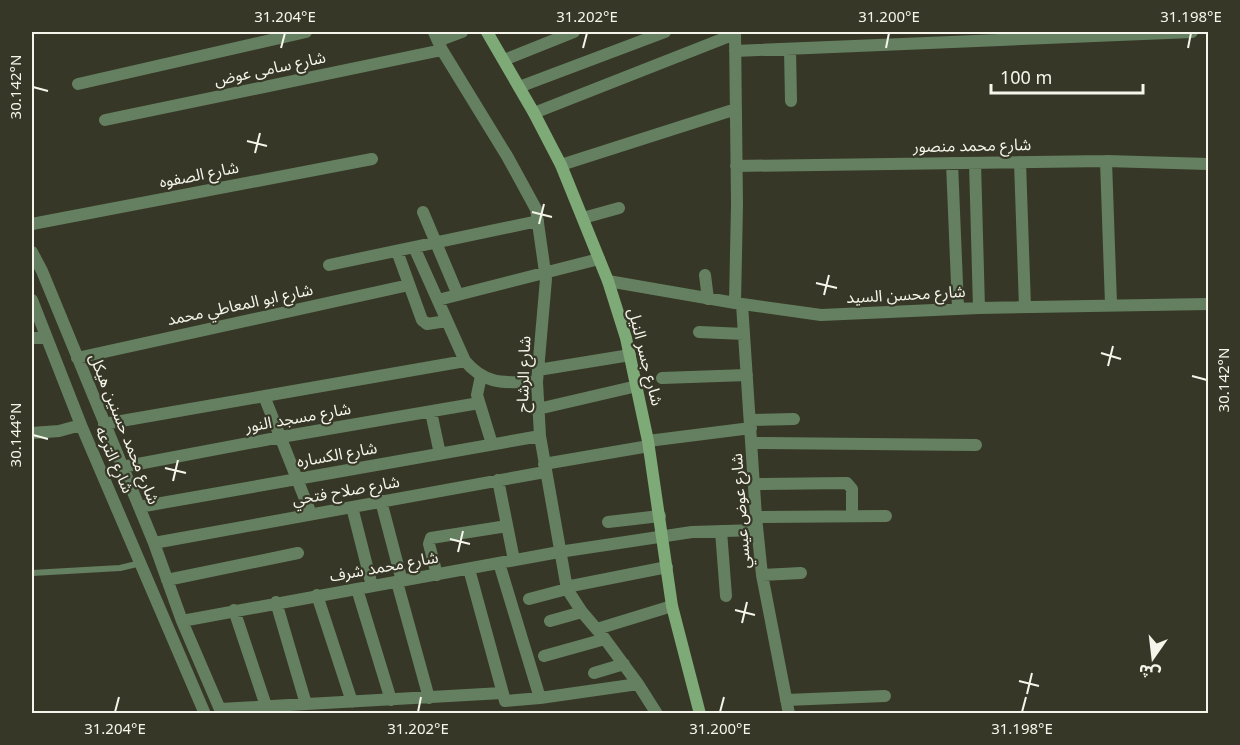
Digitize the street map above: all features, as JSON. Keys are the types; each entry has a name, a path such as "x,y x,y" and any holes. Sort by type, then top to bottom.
{"street":[{"path":"78,84 306,32"},
{"name":"شارع سامى عوض","path":"105,120 438,41 462,32"},
{"name":"شارع جسر النيل","path":"487,32 534,112 561,165 608,281 627,338 648,444 672,606 700,714"},
{"path":"504,60 574,32"},
{"path":"519,87 665,32"},
{"path":"735,51 1192,32"},
{"path":"534,112 735,33"},
{"name":"شارع عوض عيسي","path":"735,33 739,304 744,334 762,575 789,714"},
{"name":"شارع الرشاح","path":"438,41 531,196 536,209 546,274 538,376 540,436 567,588 582,612 624,664 657,714"},
{"path":"790,49 791,101"},
{"path":"561,165 736,109"},
{"name":"شارع الصفوه","path":"32,224 372,159"},
{"path":"1106,161 1110,304"},
{"name":"شارع محمد منصور","path":"736,166 1106,161 1209,164"},
{"path":"1020,162 1025,307"},
{"path":"952,163 958,308"},
{"path":"975,163 979,308"},
{"path":"583,218 619,208"},
{"path":"423,212 458,295"},
{"path":"329,265 538,221"},
{"path":"414,247 465,361 481,376 495,382 538,376 630,355"},
{"path":"397,251 423,321 427,324 447,321"},
{"name":"شارع محمد حسنين هيكل","path":"32,252 42,271 139,507 182,621 221,711"},
{"path":"438,300 599,259"},
{"path":"705,275 708,299"},
{"name":"شارع محسن السيد","path":"608,281 739,304 821,315 958,308 1209,303"},
{"name":"شارع ابو المعاطي محمد","path":"77,358 409,285"},
{"name":"شارع الترعه","path":"32,300 81,424 205,714"},
{"path":"699,332 744,334"},
{"path":"32,338 47,338"},
{"path":"104,424 465,361"},
{"path":"662,378 747,375"},
{"path":"481,376 476,392 492,444"},
{"path":"538,409 637,386"},
{"path":"264,396 311,514"},
{"name":"شارع مسجد النور","path":"122,467 479,403"},
{"path":"431,412 440,454"},
{"name":"شارع صلاح فتحي","path":"153,543 498,480 648,444 751,424 794,419"},
{"path":"32,433 59,431 81,424"},
{"name":"شارع الكساره","path":"139,507 540,436"},
{"path":"752,443 976,445"},
{"path":"498,480 514,560"},
{"path":"754,484 847,483 852,487 852,516"},
{"path":"381,501 429,698"},
{"path":"352,507 372,586"},
{"path":"608,522 660,516"},
{"name":"شارع محمد شرف","path":"182,621 559,552 692,532 721,531 757,524 852,516 886,516"},
{"path":"437,575 429,544 431,538 507,526"},
{"path":"721,531 726,596"},
{"path":"167,580 298,553"},
{"path":"499,563 540,698"},
{"path":"529,599 567,588 667,567"},
{"path":"469,569 505,697"},
{"path":"762,575 801,573"},
{"path":"357,589 390,700"},
{"path":"317,595 352,702"},
{"path":"276,602 306,704"},
{"path":"597,629 672,606"},
{"path":"234,610 266,706"},
{"path":"550,621 582,612"},
{"path":"544,656 605,639"},
{"path":"594,672 624,664"},
{"path":"221,711 266,706 429,698 540,698 638,684"},
{"path":"786,700 885,696"}],"lane":[{"path":"32,573 120,568 141,563"}]}
